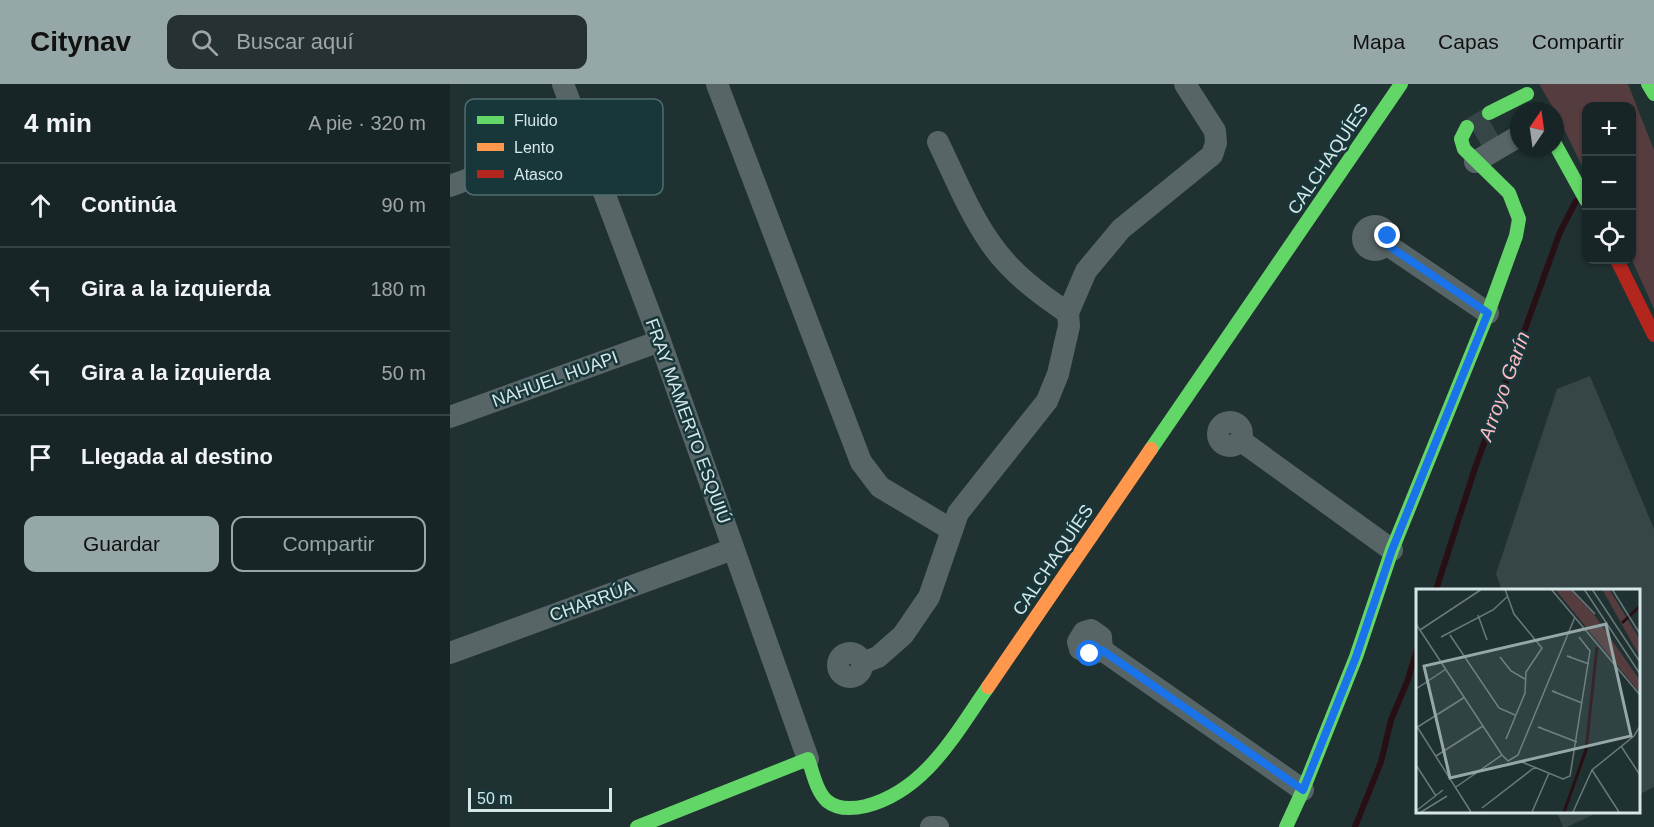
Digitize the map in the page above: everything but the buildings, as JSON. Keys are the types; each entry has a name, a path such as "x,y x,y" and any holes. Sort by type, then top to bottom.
{"main road":[{"name":"CALCHAQUÍES","path":"808,759 818,787 827,801 843,809 860,808 897,793 915,782 944,751 1401,84"},
{"path":"1648,84 1654,94"},
{"path":"1489,113 1527,94"},
{"path":"1286,827 1356,657 1392,550 1488,313 1516,236 1519,219 1509,193 1464,149 1464,133"},
{"path":"1561,156 1582,192"},
{"path":"1619,264 1654,335"},
{"path":"637,827 808,759"}],"street":[{"name":"FRAY MAMERTO ESQUIÚ","path":"563,84 569,99"},
{"path":"717,84 861,462 880,487 952,530"},
{"path":"862,663 878,657 903,634 929,597 958,513 1047,401 1058,374 1069,326 1068,313 1086,271 1121,229 1212,155 1216,143 1215,131 1185,84"},
{"path":"1475,162 1510,141"},
{"path":"938,142 971,212 990,243 1014,271 1041,295 1068,313"},
{"path":"450,186 465,180"},
{"name":"FRAY MAMERTO ESQUIÚ","path":"605,195 660,341 808,759"},
{"path":"1386,244 1488,313"},
{"name":"NAHUEL HUAPI","path":"450,417 660,341"},
{"path":"1240,440 1392,550"},
{"name":"CHARRÚA","path":"450,652 733,549"},
{"path":"1102,650 1303,790"},
{"path":"931,827 938,827"}],"shaded area":[{"path":"1539,84 1628,84 1635,102 1582,102 1582,166 1564,129 1564,102 1550,102"},
{"path":"1636,104 1654,150 1654,309 1634,264 1636,264"}],"waterway":[{"name":"Arroyo Garín","path":"1436,589 1475,468 1560,232 1576,201"},
{"name":"Arroyo Garín","path":"1355,827 1381,762 1391,720 1416,653"}],"traffic: fast":[{"path":"1151,449 1401,84"},
{"path":"1648,84 1654,94"},
{"path":"1489,113 1527,94"},
{"path":"1286,827 1356,657 1392,550 1488,313 1516,236 1519,219 1509,193 1464,149 1461,139 1467,127"},
{"path":"1562,156 1582,193"},
{"path":"637,827 808,759 820,792 831,804 856,808 887,798 906,787 937,758 988,687"}],"traffic: slow":[{"path":"988,687 1151,449"}],"traffic: jam":[{"path":"1619,264 1654,335"}],"route":[{"path":"1090,654 1102,650 1303,790 1356,657 1392,550 1488,313 1386,244 1388,236"}]}
